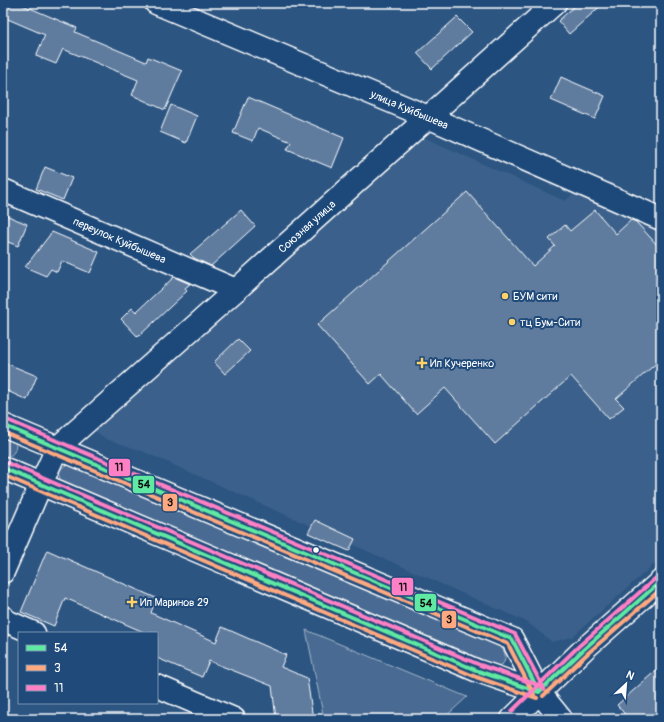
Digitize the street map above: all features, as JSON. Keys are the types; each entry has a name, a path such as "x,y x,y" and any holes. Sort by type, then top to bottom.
{"street":[{"name":"улица Куйбышева","path":"156,3 428,117 661,219"},
{"name":"Союзная улица","path":"58,448 555,3"},
{"name":"переулок Куйбышева","path":"3,190 236,290"},
{"path":"3,425 512,639 538,692 561,719"},
{"path":"3,572 58,448"},
{"path":"3,468 478,671 538,692"},
{"path":"512,719 538,692 583,650 661,581"},
{"path":"3,617 4,620 32,632"},
{"path":"158,686 234,719"}],"shaded area":[{"path":"421,136 565,201 580,188 661,223 661,558 572,637 552,642 527,622 142,451 106,439 95,431"},
{"path":"3,434 16,442 15,451 12,455 3,456"},
{"path":"66,465 76,466 499,646 504,652 504,662 502,665 494,666 63,483 59,473"},
{"path":"306,630 467,697 443,719 324,719"}],"building":[{"path":"3,3 18,3 77,28 75,32 146,62 148,57 182,71 165,110 132,95 138,80 63,49 56,64 36,56 45,35 3,17"},
{"path":"578,3 604,3 569,34 558,21"},
{"path":"457,17 472,32 432,69 417,53"},
{"path":"561,77 605,96 595,119 551,100"},
{"path":"248,97 344,138 332,168 287,149 291,142 258,128 253,141 233,133"},
{"path":"171,105 197,116 186,143 160,132"},
{"path":"45,167 72,178 63,200 36,189"},
{"name":"БУМ сити","path":"467,192 533,266 555,246 549,239 565,225 570,231 595,210 616,234 631,220 636,222 661,249 661,359 616,399 624,407 609,419 571,376 495,444 445,388 416,414 381,374 370,384 317,325"},
{"path":"241,210 255,226 211,266 194,258 190,254"},
{"path":"3,214 27,224 18,246 3,240"},
{"path":"52,232 99,252 90,273 62,261 57,272 51,269 46,276 25,267"},
{"path":"174,277 190,284 185,288 187,291 138,337 121,319 132,308 136,312"},
{"path":"238,339 250,351 225,374 214,362"},
{"path":"3,362 37,376 27,400 3,389"},
{"path":"315,520 355,539 349,551 308,533"},
{"path":"47,550 156,598 151,613 216,642 222,627 286,655 281,667 307,678 313,719 276,719 272,686 209,661 202,677 158,658 158,632 144,632 65,598 54,626 21,612"},
{"path":"661,666 661,719 629,719 617,705"}],"transit line":[{"name":"11","path":"5,419 515,634 544,689"},
{"name":"54","path":"3,425 512,639 539,692"},
{"name":"3","path":"3,432 508,644 534,695"},
{"name":"11","path":"5,462 480,665 541,686"},
{"name":"54","path":"3,468 478,671 539,692"},
{"name":"3","path":"3,475 476,677 537,698"},
{"name":"11","path":"512,711 579,646 657,577"},
{"name":"54","path":"539,692 583,650 661,581"},
{"name":"3","path":"543,696 587,654 661,589"}],"place":[{"name":"БУМ сити","path":"505,296"},
{"name":"тц Бум-Сити","path":"512,322"},
{"name":"Ип Кучеренко","path":"422,363"},
{"name":"Ип Маринов 29","path":"132,602"}]}
